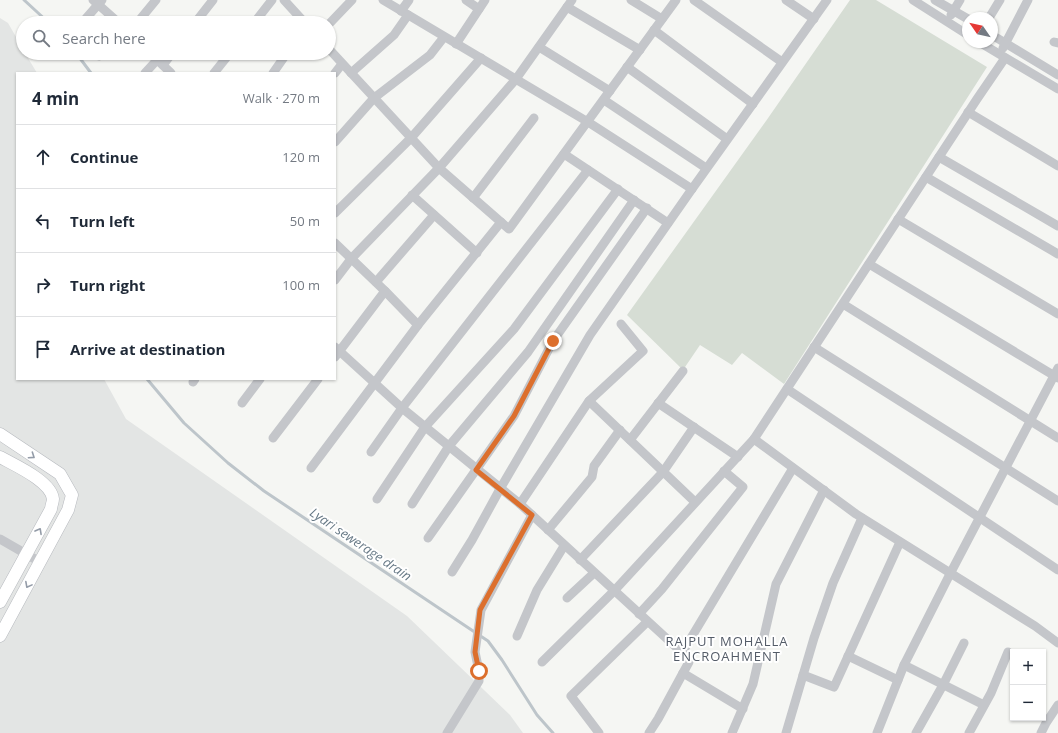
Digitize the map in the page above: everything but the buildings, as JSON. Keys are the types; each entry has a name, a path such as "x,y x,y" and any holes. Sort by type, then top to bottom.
{"street":[{"path":"143,16 156,0"},
{"path":"200,16 213,0"},
{"path":"259,16 272,0"},
{"path":"285,0 299,16"},
{"path":"336,17 352,0"},
{"path":"383,0 588,122 692,189"},
{"path":"351,73 394,36 405,13 409,0"},
{"path":"466,0 479,9"},
{"path":"456,44 485,0"},
{"path":"631,0 662,19"},
{"path":"336,57 439,168 510,229 676,0"},
{"path":"694,0 782,62"},
{"path":"786,0 814,19"},
{"path":"452,572 590,335 706,168 827,0"},
{"path":"913,0 962,31"},
{"path":"935,0 962,15"},
{"path":"948,22 960,0"},
{"path":"993,12 1000,0"},
{"path":"542,662 614,591 754,439 968,112 1002,57 1006,43 1028,0"},
{"path":"87,16 98,1 112,16"},
{"path":"336,279 351,258 439,168 516,79 569,3 640,50"},
{"path":"654,30 753,104"},
{"path":"336,141 374,98 430,55 444,36"},
{"path":"998,38 1058,75"},
{"path":"539,47 610,91"},
{"path":"988,48 1058,89"},
{"path":"336,212 411,138 482,58"},
{"path":"146,72 156,60"},
{"path":"158,60 170,72"},
{"path":"215,72 224,60"},
{"path":"273,72 282,60"},
{"path":"335,72 342,64"},
{"path":"627,67 727,139"},
{"path":"604,100 706,168"},
{"path":"968,112 1058,166"},
{"path":"473,198 534,118"},
{"path":"564,154 668,223"},
{"path":"939,157 1058,226"},
{"path":"371,452 402,408 588,170"},
{"path":"926,177 1058,254"},
{"path":"377,499 425,427 514,329 618,189"},
{"path":"412,195 477,253"},
{"path":"412,504 449,446 528,352 634,200"},
{"path":"428,538 514,416 553,341 647,208"},
{"path":"376,282 434,215"},
{"path":"898,219 1058,314"},
{"path":"311,468 418,325 501,222"},
{"path":"336,244 418,325"},
{"path":"869,264 1057,374 1005,468 904,665 877,733"},
{"path":"385,291 337,351 476,470 520,504 689,661 649,733"},
{"path":"843,304 1058,438"},
{"path":"520,504 588,401 643,351 621,324"},
{"path":"814,347 1058,501"},
{"path":"630,440 683,371"},
{"path":"242,403 259,380"},
{"path":"273,438 317,380"},
{"path":"786,389 979,519 1058,570"},
{"path":"588,401 695,502"},
{"path":"658,403 738,456"},
{"path":"580,560 663,472 694,427"},
{"path":"548,530 592,477 594,466 620,430"},
{"path":"0,434 60,474 72,495 68,510 0,636"},
{"path":"754,439 862,518 1035,626 1058,643"},
{"path":"0,457 41,482 50,493 53,500 51,509 0,602"},
{"path":"682,653 793,468"},
{"path":"639,614 662,590 743,487 724,471"},
{"path":"732,733 753,684 776,584 824,490"},
{"path":"447,733 480,681 475,652 480,610 532,515"},
{"path":"786,733 814,638 833,583 862,518"},
{"path":"0,539 40,562"},
{"path":"803,675 834,687 900,542"},
{"path":"517,636 537,590 564,546"},
{"path":"567,598 594,573"},
{"path":"599,733 571,696 647,622"},
{"path":"916,733 943,685 964,643"},
{"path":"969,733 991,693 1008,652"},
{"path":"848,656 898,680"},
{"path":"904,665 984,705"},
{"path":"683,673 743,708"},
{"path":"1041,733 1058,705"}],"shaded area":[{"path":"850,0 876,0 987,67 784,384 742,353 732,365 700,345 683,370 627,315 766,121"},
{"path":"0,18 8,23 16,37 16,60 29,60 36,72 16,72 16,380 105,380 126,419 407,616 510,715 523,733 0,733"}],"waterway":[{"name":"Lyari sewerage drain","path":"24,0 41,16"},
{"name":"Lyari sewerage drain","path":"81,60 90,72"},
{"name":"Lyari sewerage drain","path":"148,380 184,423 228,463 264,491 488,641 537,715 553,733"}],"district":[{"name":"RAJPUT MOHALLA ENCROAHMENT","path":"727,648"}],"route":[{"path":"479,671 475,652 480,610 532,515 476,470 514,416 553,341"}]}
